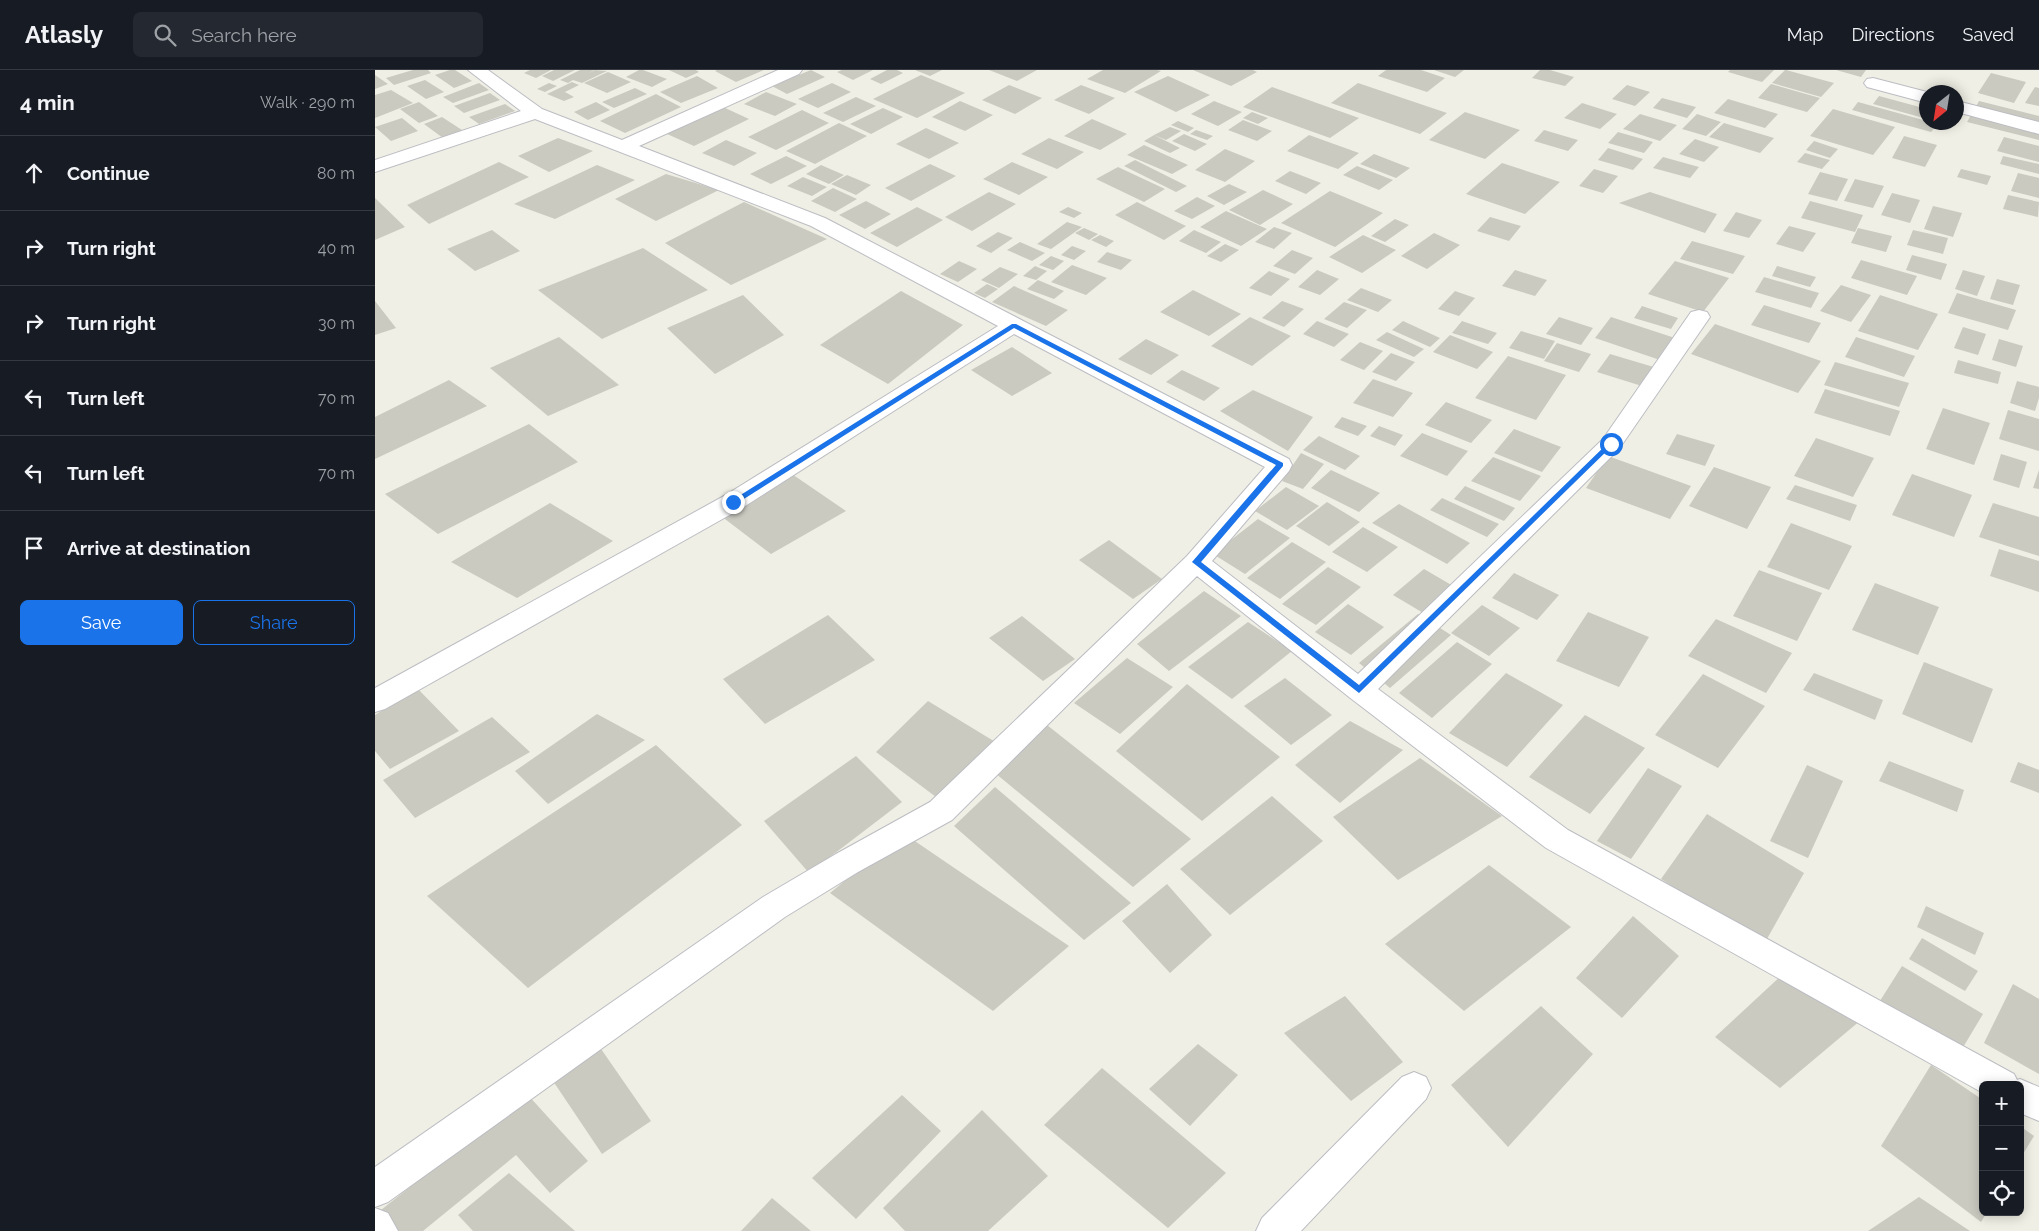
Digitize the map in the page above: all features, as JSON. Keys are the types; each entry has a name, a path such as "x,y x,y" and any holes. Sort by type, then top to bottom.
{"street":[{"path":"375,1188 774,907 847,863 941,811 1196,562 1280,465 818,222 535,113 477,70"},
{"path":"622,148 793,70"},
{"path":"1879,70 1873,83 1919,95"},
{"path":"1964,108 2039,128"},
{"path":"375,166 535,113"},
{"path":"1359,690 1611,444 1699,317"},
{"path":"375,701 733,502 1014,325"},
{"path":"1196,562 1359,690 1557,839 1995,1081"},
{"path":"1275,1231 1414,1088"},
{"path":"2024,1097 2039,1105"},
{"path":"375,1226 379,1231"}],"building":[{"path":"413,70 428,70 431,73 394,85 386,78"},
{"path":"455,70 472,81 454,88 435,75"},
{"path":"530,70 551,70 536,78 524,73"},
{"path":"554,70 575,70 553,81 542,76"},
{"path":"580,70 594,70 589,73 595,70 607,71 582,83 573,80 568,83 560,80"},
{"path":"639,70 667,79 652,87 626,77"},
{"path":"669,70 696,70 699,72 686,78"},
{"path":"764,70 736,82 715,71"},
{"path":"811,70 825,77 787,94 772,86"},
{"path":"842,70 873,70 853,80 837,72"},
{"path":"887,70 897,70 903,73 881,84 870,79"},
{"path":"915,70 942,70 930,76"},
{"path":"989,70 1037,70 1017,81"},
{"path":"1103,70 1161,71 1125,93 1087,79"},
{"path":"1193,70 1253,70 1257,72 1231,86"},
{"path":"1386,70 1421,70 1445,78 1427,92 1378,76"},
{"path":"1434,70 1464,70 1455,77"},
{"path":"1540,70 1550,70 1574,77 1565,86 1532,78"},
{"path":"1730,70 1774,70 1762,82 1728,72"},
{"path":"1785,70 1834,83 1821,97 1772,83"},
{"path":"1836,70 1866,70 1861,77"},
{"path":"608,72 631,82 607,93 584,83"},
{"path":"1991,73 2026,82 2014,103 1978,93"},
{"path":"375,75 388,84 375,89"},
{"path":"921,75 965,93 917,118 873,99"},
{"path":"697,76 718,88 681,103 660,92"},
{"path":"1168,76 1210,95 1176,112 1134,92"},
{"path":"425,80 444,92 426,99 407,86"},
{"path":"572,82 579,85 565,92 574,97 564,101 547,94"},
{"path":"479,83 489,90 453,103 443,97"},
{"path":"549,83 557,86 545,92 537,89"},
{"path":"832,83 851,92 818,108 798,99"},
{"path":"1358,83 1447,113 1420,134 1331,103"},
{"path":"1771,84 1820,98 1807,112 1758,98"},
{"path":"1009,85 1042,98 1015,114 982,100"},
{"path":"1081,85 1115,98 1089,114 1054,100"},
{"path":"1627,85 1650,92 1635,106 1612,99"},
{"path":"1272,87 1359,118 1330,138 1243,107"},
{"path":"2035,87 2039,88 2039,106 2025,103"},
{"path":"635,88 647,94 614,108 602,102"},
{"path":"391,90 413,103 375,118 375,95"},
{"path":"766,92 797,104 775,116 744,104"},
{"path":"490,93 500,100 464,113 454,106"},
{"path":"656,94 681,107 625,133 600,121"},
{"path":"1879,96 1919,107 1919,117 1873,104"},
{"path":"856,97 876,106 843,122 823,113"},
{"path":"1662,98 1696,107 1687,118 1653,108"},
{"path":"1728,99 1778,114 1765,128 1714,113"},
{"path":"960,101 993,115 965,131 932,117"},
{"path":"1214,101 1242,112 1218,126 1191,114"},
{"path":"1979,101 2039,116 2039,140 1967,122"},
{"path":"419,102 438,116 419,123 400,109"},
{"path":"596,102 610,110 588,120 574,112"},
{"path":"1858,102 1919,119 1919,129 1852,110"},
{"path":"1582,103 1617,114 1600,129 1564,118"},
{"path":"505,104 515,111 479,124 469,117"},
{"path":"723,107 749,119 694,146 667,134"},
{"path":"883,108 903,117 871,134 850,124"},
{"path":"1833,109 1895,127 1873,155 1810,136"},
{"path":"802,110 829,123 776,150 748,137"},
{"path":"1252,112 1268,118 1258,124 1243,118"},
{"path":"1465,112 1520,130 1485,159 1429,140"},
{"path":"1640,114 1677,125 1660,141 1623,129"},
{"path":"1697,114 1721,122 1706,136 1682,129"},
{"path":"442,117 462,130 443,138 424,124"},
{"path":"402,118 418,131 391,141 375,127"},
{"path":"1092,119 1127,134 1100,150 1064,136"},
{"path":"1243,120 1272,131 1257,141 1228,130"},
{"path":"1178,121 1194,128 1188,132 1171,125"},
{"path":"839,123 867,136 815,164 786,151"},
{"path":"1724,123 1774,138 1760,153 1709,137"},
{"path":"1170,127 1181,131 1166,140 1154,135"},
{"path":"926,128 959,143 929,159 896,144"},
{"path":"1196,130 1213,136 1207,140 1190,134"},
{"path":"1544,130 1578,140 1568,151 1534,141"},
{"path":"1618,132 1653,142 1644,153 1608,143"},
{"path":"1184,134 1207,144 1195,151 1172,141"},
{"path":"1154,135 1180,148 1170,153 1144,141"},
{"path":"1309,135 1359,153 1338,169 1287,151"},
{"path":"1904,136 1937,145 1925,167 1892,158"},
{"path":"2004,137 2039,146 2039,162 1997,151"},
{"path":"558,138 593,151 549,172 518,156"},
{"path":"1049,138 1084,152 1057,169 1021,154"},
{"path":"1695,139 1719,147 1704,162 1679,154"},
{"path":"726,140 757,153 734,166 702,153"},
{"path":"1814,141 1838,149 1830,158 1806,150"},
{"path":"1144,145 1188,165 1172,174 1127,155"},
{"path":"1608,148 1643,159 1633,170 1598,160"},
{"path":"1225,149 1255,161 1225,182 1195,170"},
{"path":"1805,153 1830,160 1822,169 1797,162"},
{"path":"1374,154 1410,168 1396,178 1360,164"},
{"path":"786,156 807,166 771,184 750,174"},
{"path":"2003,156 2039,164 2039,174 2000,164"},
{"path":"1663,157 1699,167 1690,178 1653,168"},
{"path":"1135,160 1187,186 1176,192 1124,166"},
{"path":"499,162 529,177 429,224 407,205"},
{"path":"1012,162 1048,177 1019,195 983,179"},
{"path":"1502,163 1560,182 1525,214 1466,194"},
{"path":"930,164 956,176 911,201 885,188"},
{"path":"597,165 635,180 555,219 514,204"},
{"path":"821,165 844,175 829,184 806,174"},
{"path":"1357,166 1393,180 1379,190 1343,175"},
{"path":"1118,167 1165,189 1144,202 1096,179"},
{"path":"1594,169 1618,176 1603,193 1579,186"},
{"path":"1961,169 1991,176 1987,185 1957,177"},
{"path":"1290,171 1321,183 1306,194 1275,181"},
{"path":"1820,172 1848,179 1837,201 1808,194"},
{"path":"2018,173 2039,178 2039,198 2011,191"},
{"path":"666,174 719,190 656,221 615,199"},
{"path":"847,175 871,185 856,195 831,184"},
{"path":"803,177 827,187 812,196 787,186"},
{"path":"1855,179 1884,186 1873,208 1844,201"},
{"path":"1229,184 1247,192 1224,205 1207,196"},
{"path":"833,188 857,199 835,212 811,201"},
{"path":"1263,190 1293,204 1260,225 1229,210"},
{"path":"1330,191 1383,213 1335,247 1281,223"},
{"path":"989,192 1016,204 972,231 945,217"},
{"path":"1650,192 1717,214 1705,233 1619,203"},
{"path":"1892,193 1920,200 1910,223 1881,215"},
{"path":"2008,195 2039,202 2038,217 2003,209"},
{"path":"1197,197 1215,206 1192,219 1174,211"},
{"path":"375,198 405,227 375,240"},
{"path":"866,201 891,214 865,229 839,215"},
{"path":"1810,201 1863,215 1855,232 1801,218"},
{"path":"744,202 827,239 731,285 665,243"},
{"path":"1137,202 1186,226 1164,240 1115,215"},
{"path":"1933,206 1962,213 1953,237 1924,229"},
{"path":"917,207 943,220 897,247 870,233"},
{"path":"1068,207 1082,213 1074,218 1059,212"},
{"path":"1226,211 1267,229 1241,246 1200,227"},
{"path":"1736,212 1762,220 1749,238 1723,231"},
{"path":"1490,217 1521,226 1509,241 1477,231"},
{"path":"1395,219 1409,225 1385,242 1371,236"},
{"path":"1067,222 1082,227 1051,249 1037,244"},
{"path":"1789,226 1816,233 1803,252 1776,244"},
{"path":"1274,227 1292,233 1274,249 1255,242"},
{"path":"1084,228 1098,234 1089,240 1075,233"},
{"path":"1858,228 1892,236 1886,252 1851,243"},
{"path":"492,230 520,251 475,271 447,249"},
{"path":"1194,230 1221,242 1206,253 1179,241"},
{"path":"1913,230 1948,238 1943,254 1907,245"},
{"path":"998,232 1013,238 991,253 976,246"},
{"path":"1434,233 1460,245 1427,269 1401,256"},
{"path":"1100,235 1114,241 1106,247 1091,240"},
{"path":"1363,235 1396,250 1362,273 1329,257"},
{"path":"1692,241 1745,256 1733,274 1680,259"},
{"path":"1020,242 1045,253 1032,261 1007,250"},
{"path":"1225,244 1239,250 1221,262 1207,256"},
{"path":"1072,246 1086,251 1074,260 1061,255"},
{"path":"643,248 708,290 602,339 538,290"},
{"path":"1292,250 1313,258 1295,274 1273,266"},
{"path":"1107,252 1132,260 1121,270 1097,262"},
{"path":"1912,255 1947,264 1941,280 1906,270"},
{"path":"1051,256 1064,261 1053,270 1039,265"},
{"path":"1861,260 1917,276 1907,295 1851,278"},
{"path":"959,261 977,269 958,282 940,274"},
{"path":"1675,261 1729,278 1703,312 1648,294"},
{"path":"1072,265 1107,278 1086,295 1051,282"},
{"path":"1035,266 1047,271 1036,280 1023,276"},
{"path":"1777,266 1816,277 1810,287 1772,276"},
{"path":"1000,267 1018,274 999,288 981,280"},
{"path":"1317,270 1339,279 1320,295 1298,287"},
{"path":"1515,270 1547,280 1535,296 1502,286"},
{"path":"1963,270 1985,276 1977,296 1955,289"},
{"path":"1269,271 1290,279 1271,296 1249,288"},
{"path":"1764,277 1819,293 1811,308 1755,292"},
{"path":"1997,279 2020,285 2013,305 1990,299"},
{"path":"1038,280 1064,291 1054,299 1027,289"},
{"path":"987,284 998,289 985,298 974,293"},
{"path":"1841,285 1871,295 1851,322 1820,311"},
{"path":"1014,286 1068,310 1046,326 992,302"},
{"path":"1361,288 1392,300 1378,312 1347,300"},
{"path":"1193,290 1241,314 1209,336 1160,312"},
{"path":"901,291 963,325 888,384 820,345"},
{"path":"1455,291 1475,298 1459,316 1438,309"},
{"path":"1957,293 2016,310 2008,330 1948,313"},
{"path":"743,295 784,335 715,374 667,328"},
{"path":"1880,295 1938,314 1918,350 1858,331"},
{"path":"375,301 396,328 375,335"},
{"path":"1282,301 1304,309 1284,327 1262,318"},
{"path":"1344,302 1367,310 1347,328 1324,319"},
{"path":"1764,305 1821,323 1809,343 1751,325"},
{"path":"1642,306 1678,318 1671,329 1634,318"},
{"path":"1250,317 1291,336 1252,366 1211,346"},
{"path":"1559,317 1593,328 1581,345 1546,334"},
{"path":"1611,317 1678,339 1663,361 1595,338"},
{"path":"1317,321 1349,334 1334,347 1303,334"},
{"path":"1403,321 1440,338 1430,347 1392,330"},
{"path":"1462,321 1497,333 1488,344 1452,333"},
{"path":"1715,324 1821,361 1798,393 1691,354"},
{"path":"1963,327 1986,334 1978,355 1954,348"},
{"path":"1521,331 1555,341 1544,359 1509,348"},
{"path":"1387,332 1424,349 1414,357 1376,340"},
{"path":"1450,335 1493,352 1477,369 1433,352"},
{"path":"559,337 619,385 548,416 490,368"},
{"path":"1856,337 1915,356 1904,377 1845,357"},
{"path":"1146,339 1179,355 1151,375 1118,359"},
{"path":"1999,339 2023,346 2016,367 1992,360"},
{"path":"1360,342 1383,351 1364,370 1340,360"},
{"path":"1557,343 1591,354 1579,372 1544,361"},
{"path":"1012,347 1052,373 1012,396 971,370"},
{"path":"1391,353 1415,362 1396,381 1372,372"},
{"path":"1610,354 1657,368 1645,387 1597,372"},
{"path":"1508,356 1566,375 1536,420 1475,398"},
{"path":"1958,360 2001,372 1998,384 1954,373"},
{"path":"1835,362 1909,383 1899,407 1824,385"},
{"path":"1182,370 1220,388 1204,401 1166,382"},
{"path":"1373,379 1413,393 1393,417 1353,403"},
{"path":"449,380 487,406 375,459 375,417"},
{"path":"2017,381 2039,387 2039,398 2035,411 2010,403"},
{"path":"1825,389 1900,411 1890,436 1814,413"},
{"path":"1253,390 1313,417 1288,451 1220,411"},
{"path":"1446,402 1492,420 1471,443 1425,425"},
{"path":"1943,408 1990,423 1974,465 1926,449"},
{"path":"2008,410 2039,419 2039,451 1999,439"},
{"path":"1342,417 1367,426 1358,436 1334,427"},
{"path":"529,424 578,462 438,534 385,494"},
{"path":"1379,426 1403,435 1395,446 1370,436"},
{"path":"1514,429 1561,447 1542,472 1494,453"},
{"path":"1422,433 1468,451 1447,476 1400,456"},
{"path":"1677,434 1715,445 1705,466 1666,454"},
{"path":"1319,436 1360,456 1345,470 1303,450"},
{"path":"1816,438 1874,458 1853,497 1794,476"},
{"path":"1301,453 1324,464 1303,489 1282,481"},
{"path":"2001,454 2027,462 2019,488 1993,480"},
{"path":"1608,456 1691,486 1670,519 1586,488"},
{"path":"1493,457 1541,476 1520,501 1471,481"},
{"path":"1714,467 1771,487 1747,529 1689,506"},
{"path":"1331,470 1380,493 1359,512 1311,488"},
{"path":"2039,470 2039,489 2033,488"},
{"path":"789,472 846,511 771,554 721,516"},
{"path":"1912,474 1972,495 1954,537 1892,515"},
{"path":"1795,485 1857,505 1850,521 1786,499"},
{"path":"1465,486 1515,508 1504,521 1454,499"},
{"path":"1286,487 1319,506 1287,530 1255,511"},
{"path":"1442,498 1499,524 1487,537 1430,510"},
{"path":"1327,502 1360,522 1329,546 1296,526"},
{"path":"550,503 613,541 517,598 451,562"},
{"path":"1993,503 2039,517 2039,556 1979,537"},
{"path":"1399,504 1470,543 1447,564 1372,523"},
{"path":"1258,519 1290,538 1245,574 1213,554"},
{"path":"1791,523 1852,546 1829,590 1767,567"},
{"path":"1363,527 1398,547 1367,572 1332,552"},
{"path":"1109,540 1162,579 1133,599 1079,560"},
{"path":"1292,542 1326,562 1280,599 1247,578"},
{"path":"1999,549 2039,561 2039,592 1990,576"},
{"path":"1328,567 1361,587 1316,625 1282,604"},
{"path":"1424,569 1460,590 1430,617 1393,595"},
{"path":"1759,570 1822,593 1797,641 1733,616"},
{"path":"1514,573 1559,595 1537,620 1492,598"},
{"path":"1875,583 1939,607 1918,655 1852,630"},
{"path":"1204,591 1241,616 1169,671 1137,644"},
{"path":"1348,604 1384,627 1351,655 1315,632"},
{"path":"1482,605 1520,628 1489,656 1451,633"},
{"path":"1588,612 1649,637 1619,687 1556,661"},
{"path":"1418,614 1451,635 1390,688 1359,663"},
{"path":"828,615 875,660 765,724 723,679"},
{"path":"1022,616 1075,659 1043,681 989,638"},
{"path":"1716,619 1792,653 1766,693 1688,656"},
{"path":"1248,622 1292,651 1232,699 1188,667"},
{"path":"1457,642 1492,664 1432,718 1399,693"},
{"path":"1127,658 1173,687 1120,734 1074,703"},
{"path":"1924,662 1993,689 1972,743 1902,714"},
{"path":"1506,673 1563,705 1507,767 1449,733"},
{"path":"1814,673 1883,700 1875,720 1803,690"},
{"path":"1703,674 1765,706 1718,768 1655,735"},
{"path":"1285,678 1332,715 1291,745 1244,706"},
{"path":"1187,684 1280,757 1202,821 1116,751"},
{"path":"417,688 459,731 390,769 375,751 375,715"},
{"path":"928,701 997,743 944,803 876,752"},
{"path":"597,714 645,740 548,804 515,771"},
{"path":"1585,715 1645,748 1590,814 1529,777"},
{"path":"492,717 530,752 415,818 383,780"},
{"path":"1350,721 1403,750 1340,803 1295,765"},
{"path":"1047,725 1191,839 1133,887 989,768"},
{"path":"656,745 742,825 528,988 427,896"},
{"path":"856,756 902,802 809,873 764,821"},
{"path":"1420,758 1502,816 1398,880 1333,817"},
{"path":"1889,761 1964,790 1957,812 1879,781"},
{"path":"2018,762 2039,770 2039,793 2010,782"},
{"path":"1807,765 1843,781 1808,858 1770,841"},
{"path":"1648,768 1682,786 1631,859 1597,841"},
{"path":"995,787 1131,903 1084,940 954,826"},
{"path":"1272,796 1323,841 1230,915 1180,869"},
{"path":"1707,814 1804,873 1763,946 1661,879"},
{"path":"903,833 1069,946 993,1011 830,893"},
{"path":"1489,865 1571,927 1464,1011 1385,944"},
{"path":"1167,884 1212,935 1170,973 1122,921"},
{"path":"1926,906 1984,933 1975,955 1917,927"},
{"path":"1633,916 1679,956 1622,1018 1576,978"},
{"path":"1922,938 1978,971 1965,991 1909,959"},
{"path":"1902,966 1983,1014 1959,1054 1878,1004"},
{"path":"1784,973 1861,1020 1780,1088 1715,1037"},
{"path":"2013,984 2039,999 2039,1074 1984,1043"},
{"path":"1345,996 1403,1062 1351,1101 1284,1033"},
{"path":"1541,1006 1593,1054 1508,1147 1451,1085"},
{"path":"1198,1044 1238,1075 1190,1126 1149,1089"},
{"path":"599,1046 651,1121 602,1154 551,1078"},
{"path":"1931,1065 1979,1097 1979,1216 1985,1216 1981,1222 1881,1146"},
{"path":"1102,1068 1226,1173 1168,1228 1044,1125"},
{"path":"527,1094 588,1161 550,1193 516,1155 423,1231 391,1231 376,1214"},
{"path":"902,1095 941,1131 856,1219 812,1178"},
{"path":"982,1110 1048,1176 988,1231 905,1231 883,1208"},
{"path":"2024,1129 2034,1136 2024,1152"},
{"path":"509,1173 575,1231 473,1231 458,1215"},
{"path":"1919,1197 1970,1231 1868,1231"},
{"path":"772,1198 811,1231 741,1231"}],"route":[{"path":"733,502 1014,325 1280,465 1196,562 1359,690 1611,444"}]}
